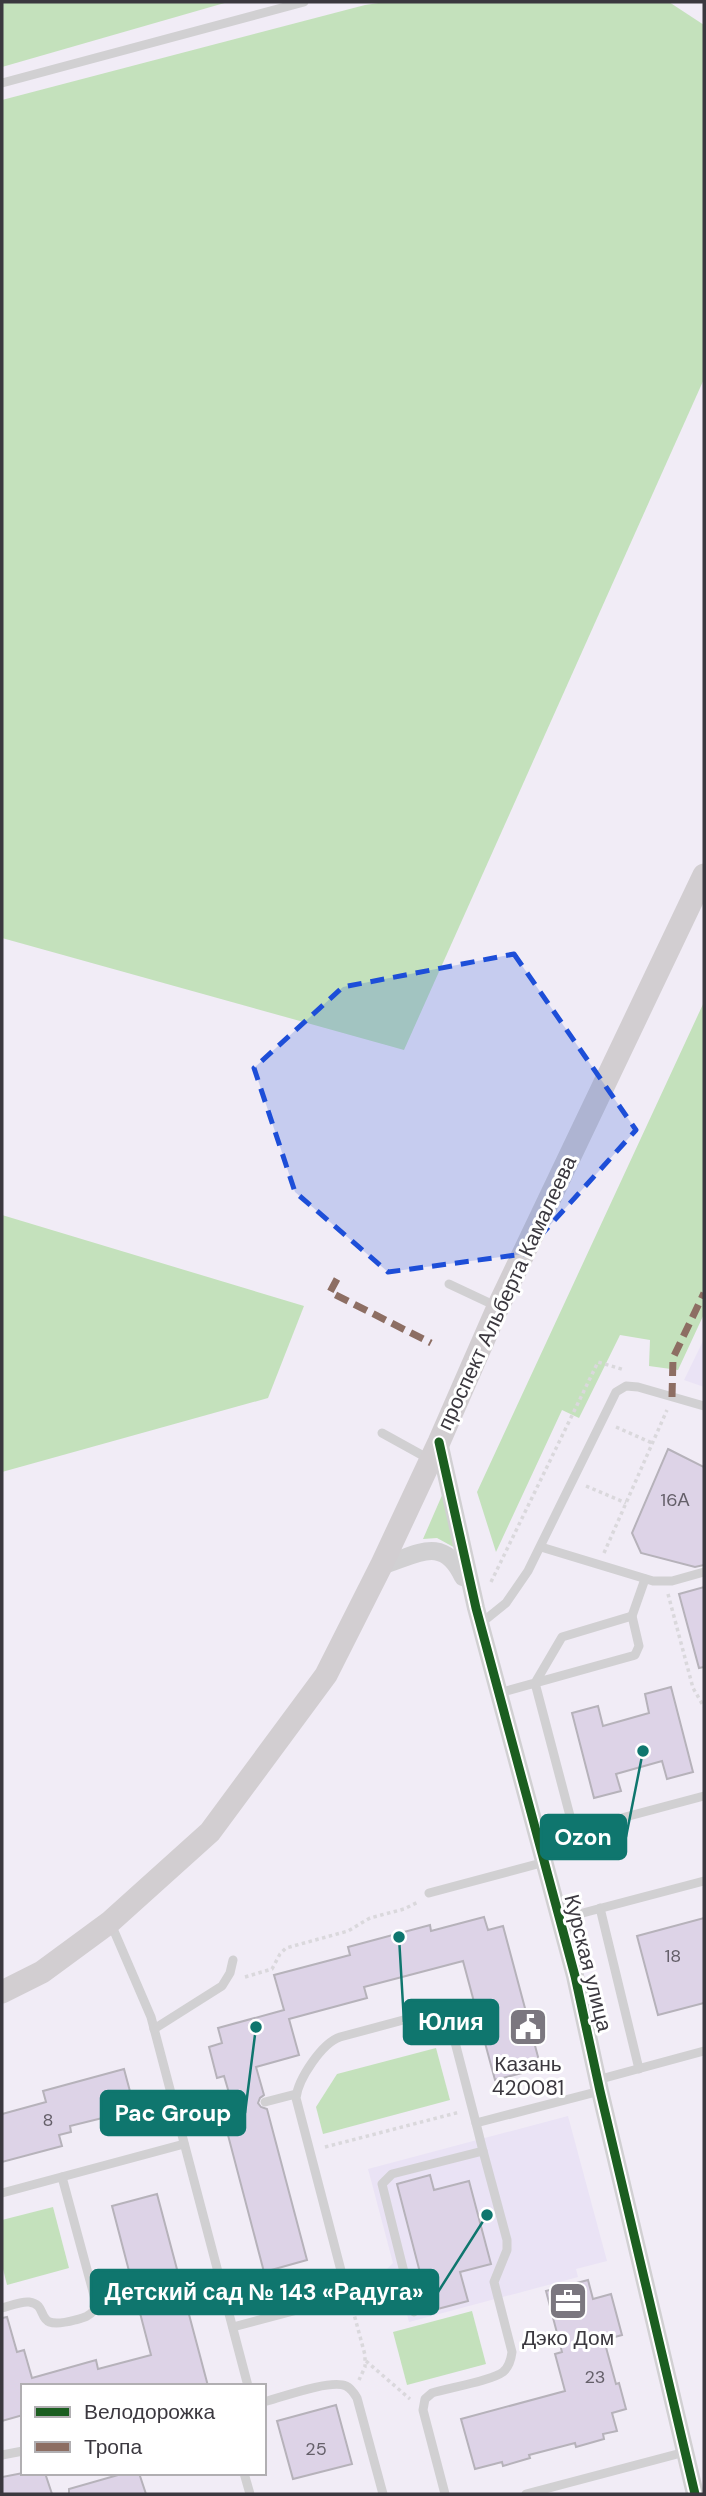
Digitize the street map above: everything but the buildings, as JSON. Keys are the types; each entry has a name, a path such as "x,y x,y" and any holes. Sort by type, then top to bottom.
{"main road":[{"name":"проспект Альберта Камалеева","path":"2,1992 42,1972 110,1922 210,1832 326,1675 381,1566 498,1307 704,875"}],"street":[{"name":"Курская улица","path":"434,1451 578,1987 598,2085 695,2494"},
{"name":"Курская улица","path":"381,1566 434,1550 444,1552 459,1568 478,1616"}],"lane":[{"path":"2,83 304,2"},
{"path":"449,1284 498,1307"},
{"path":"478,1616 506,1602 528,1571 616,1392 626,1386 638,1387 704,1406"},
{"path":"382,1433 434,1451"},
{"path":"541,1547 645,1579 665,1582 704,1573"},
{"path":"499,1693 635,1655 639,1646 632,1616 645,1579"},
{"path":"574,1831 535,1683 562,1637 632,1616"},
{"path":"539,1840 704,1796"},
{"path":"429,1893 545,1862"},
{"path":"560,1919 704,1881"},
{"path":"600,1908 639,2069"},
{"path":"110,1922 147,2006 154,2029 247,2384"},
{"path":"154,2029 217,1991 226,1982 233,1960"},
{"path":"346,2290 296,2094 320,2051 328,2043 340,2037 438,2012 447,2017 450,2023 507,2241 507,2250 494,2282 512,2352 508,2367 498,2375 432,2393 425,2399 422,2410 445,2494"},
{"path":"477,2123 598,2085 639,2069 704,2052"},
{"path":"265,2102 296,2094"},
{"path":"179,2125 234,2110"},
{"path":"2,2193 184,2144"},
{"path":"414,2312 382,2188 384,2180 392,2175 483,2151"},
{"path":"2,2308 30,2302 37,2306 46,2320 57,2325 84,2317 94,2309 94,2299 62,2177"},
{"path":"233,2327 335,2300 346,2290 405,2275"},
{"path":"266,2401 330,2384 338,2384 353,2391 383,2494"},
{"path":"2,2455 21,2451"},
{"path":"526,2494 685,2452"},
{"path":"245,2475 250,2494"}],"path":[{"path":"599,1565 673,1397"},
{"path":"602,1420 652,1443"},
{"path":"573,1480 626,1503"},
{"path":"665,1582 693,1688 704,1707"},
{"path":"226,1982 268,1971 275,1966 286,1948 352,1930 370,1918 416,1904 429,1893"},
{"path":"310,2151 472,2108"},
{"path":"346,2290 366,2360 353,2391"},
{"path":"366,2360 422,2410"}],"highlighted area":[{"path":"514,954 636,1130 524,1254 388,1272 295,1192 254,1068 343,987"}],"shaded area":[{"path":"704,1339 704,1387 684,1380"},
{"path":"568,2116 607,2261 576,2269 578,2277 409,2322 401,2291 384,2288 381,2275 393,2263 368,2169"}],"green space":[{"path":"2,2 228,2 2,67"},
{"path":"385,2 669,2 704,25 704,379 404,1050 2,938 2,100"},
{"path":"704,1002 704,1314 678,1370 649,1366 650,1340 620,1335 579,1418 562,1410 496,1552 477,1492"},
{"path":"2,1215 304,1306 268,1398 2,1472"},
{"path":"443,1493 459,1550 437,1538 423,1539"},
{"path":"436,2048 450,2100 323,2134 316,2107 337,2074"},
{"path":"53,2207 69,2268 7,2285 2,2265 2,2220"},
{"path":"472,2311 486,2364 407,2385 393,2332"}],"marked path":[{"path":"337,1279 330,1292 431,1343"},
{"path":"672,1397 673,1358 704,1293"}],"cycle path":[{"path":"439,1442 476,1608 575,1976 695,2494"}],"place":[{"name":"Ozon","path":"643,1751"},
{"name":"Юлия","path":"399,1937"},
{"name":"Pac Group","path":"256,2027"},
{"name":"Казань 420081","path":"528,2027"},
{"name":"Детский сад № 143 «Радуга»","path":"487,2215"},
{"name":"Дэко Дом","path":"568,2301"}]}
